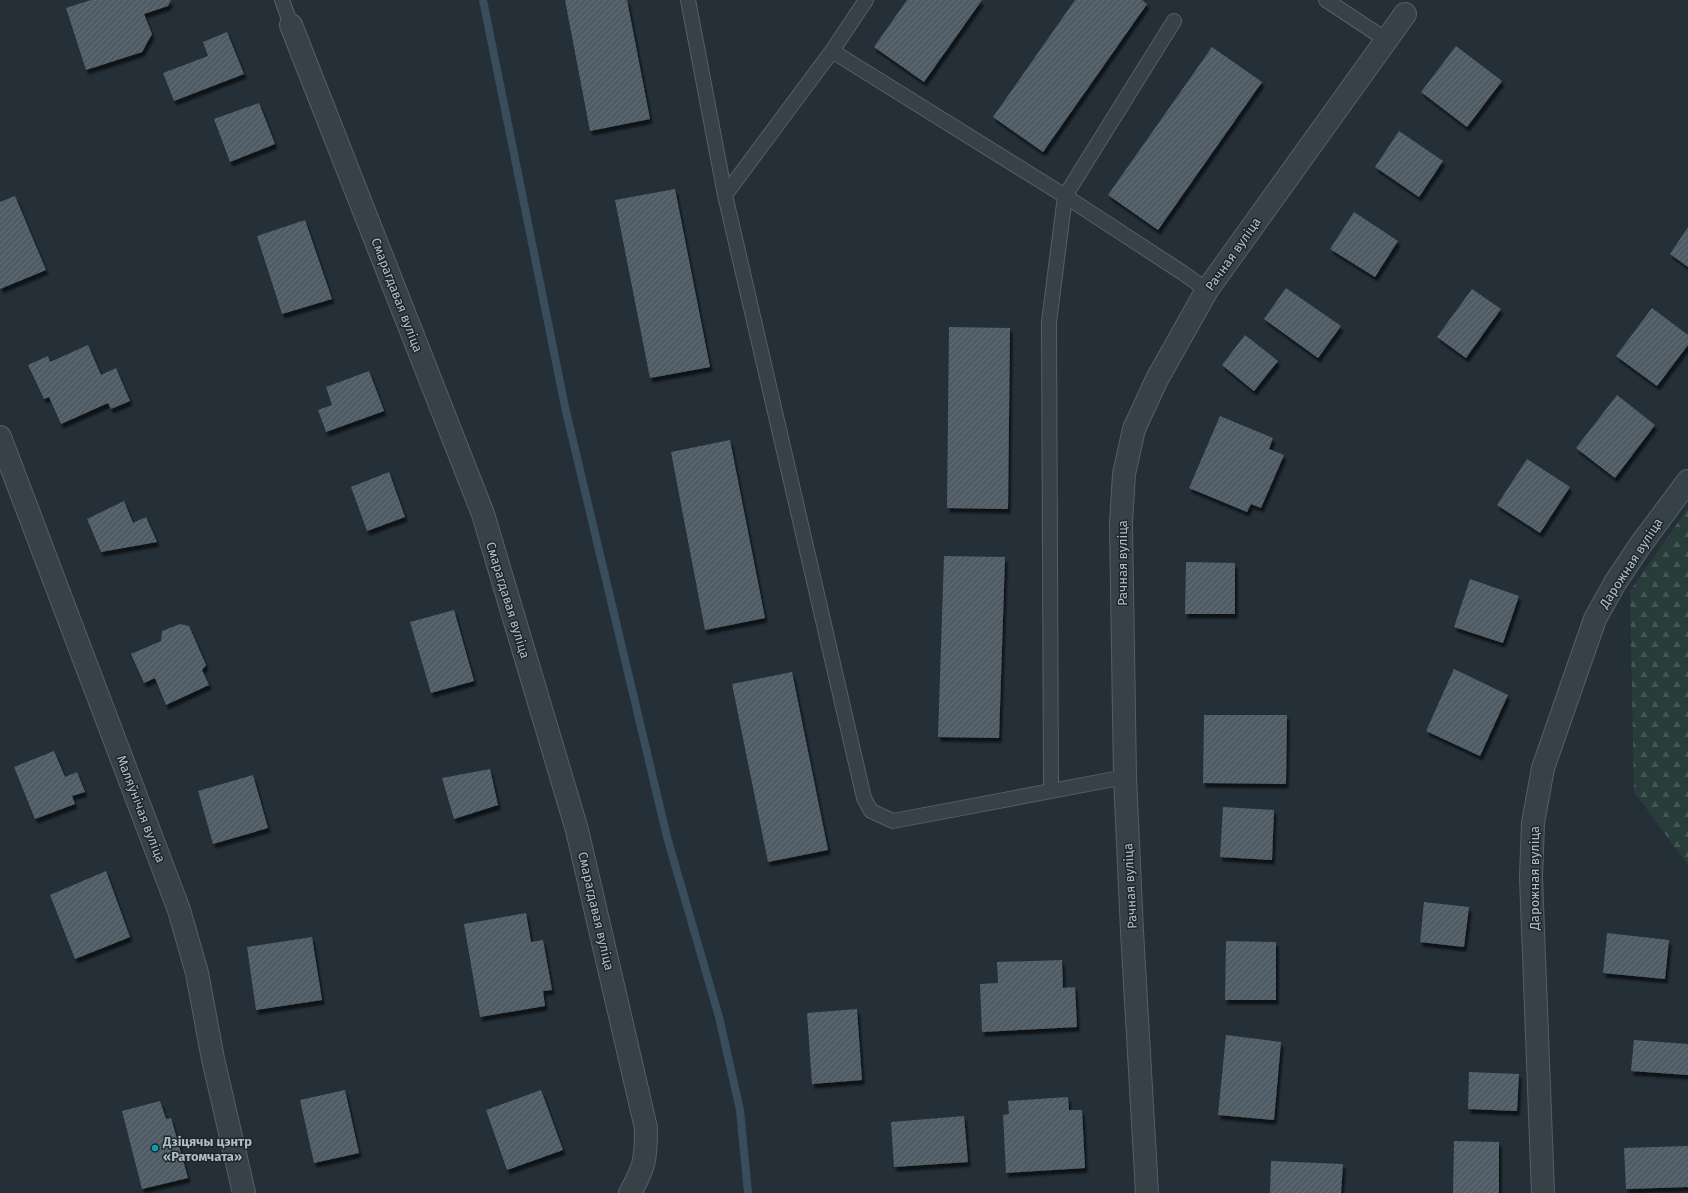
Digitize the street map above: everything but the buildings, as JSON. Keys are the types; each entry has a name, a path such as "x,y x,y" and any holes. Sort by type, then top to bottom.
{"street":[{"name":"Рачная вуліца","path":"1147,1193 1125,777 1121,523 1124,474 1134,430 1157,379 1207,290 1404,14"},
{"name":"Смарагдавая вуліца","path":"291,25 483,514 577,830 646,1128 646,1154 641,1173 630,1193"},
{"name":"Маляўнічая вуліца","path":"0,437 179,910 197,973 213,1059 244,1193"},
{"name":"Дарожная вуліца","path":"1543,1193 1531,877 1533,823 1543,768 1595,619 1615,583 1641,544 1688,481"}],"lane":[{"path":"282,0 291,25"},
{"path":"688,0 725,195 864,798 871,811 892,821 1125,777"},
{"path":"725,195 832,51 866,0"},
{"path":"1326,0 1385,39"},
{"path":"1051,790 1049,322 1065,196 1174,21"},
{"path":"832,51 1065,196 1183,272 1207,290"}],"green space":[{"path":"1688,508 1688,865 1634,792 1630,591"}],"waterway":[{"path":"483,0 565,407 667,837 719,1017 740,1110 748,1193"}],"place":[{"name":"Дзіцячы цэнтр «Ратомчата»","path":"155,1148"}]}
